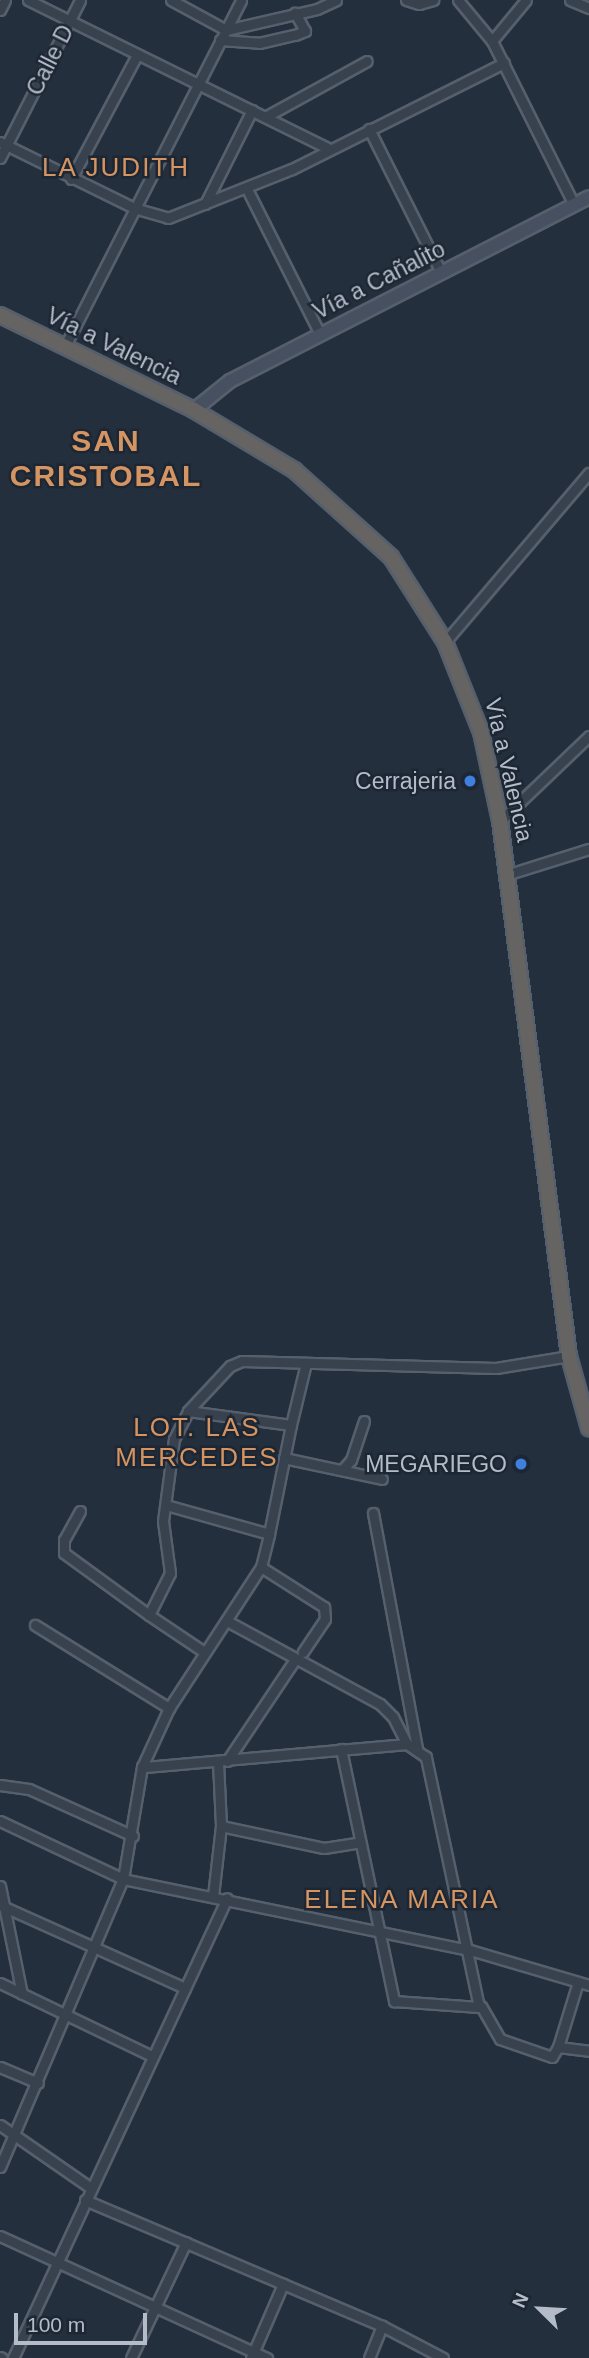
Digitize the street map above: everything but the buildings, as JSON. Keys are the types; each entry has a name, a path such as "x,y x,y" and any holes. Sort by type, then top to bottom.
{"highway":[{"name":"Vía a Valencia","path":"0,315 194,410 319,489 391,557 445,642 481,732 500,821 509,874 569,1356 589,1428"}],"main road":[{"name":"Vía a Cañalito","path":"194,410 213,390 589,197"}],"street":[{"path":"0,10 5,0"},
{"path":"28,0 329,149"},
{"name":"Calle D","path":"0,158 3,144 80,0"},
{"path":"170,0 186,4 226,30 336,0"},
{"path":"65,346 241,0"},
{"path":"406,0 419,4 433,0"},
{"path":"458,0 492,41 574,205"},
{"path":"492,41 526,0"},
{"path":"570,0 589,8"},
{"path":"220,40 259,43 295,35 304,31 295,13"},
{"path":"71,179 136,55"},
{"path":"265,117 367,61"},
{"path":"3,144 134,208 168,218 247,189 504,63"},
{"path":"205,204 252,110"},
{"path":"369,130 441,272"},
{"path":"247,189 320,334"},
{"path":"445,642 589,473"},
{"path":"500,821 589,736"},
{"path":"509,874 589,849"},
{"path":"149,1615 170,1573 163,1521 172,1448 188,1411 236,1363 496,1368 569,1356"},
{"path":"0,2167 38,2083 122,1880 132,1836 142,1767 169,1708 261,1567 306,1363"},
{"path":"188,1411 291,1425"},
{"path":"342,1471 351,1460 364,1421"},
{"path":"284,1458 382,1479"},
{"path":"166,1505 269,1534"},
{"path":"80,1511 64,1540 64,1553 204,1652"},
{"path":"373,1513 417,1749"},
{"path":"261,1567 324,1607 325,1619 303,1652"},
{"path":"227,1621 294,1661 412,1723"},
{"path":"34,1625 169,1708"},
{"path":"213,1896 221,1826 222,1761 294,1661"},
{"path":"380,1704 393,1717 407,1744"},
{"path":"142,1767 407,1744 426,1757 481,2006 500,2039 552,2057 558,2047 578,1982"},
{"path":"341,1749 395,2003 481,2006"},
{"path":"0,1785 29,1789 132,1836"},
{"path":"0,1821 122,1880 227,1898 380,1933 470,1950 589,1985"},
{"path":"221,1826 324,1848 360,1842"},
{"path":"0,1886 22,1994"},
{"path":"12,2358 227,1898"},
{"path":"3,1906 93,1949 185,1988"},
{"path":"0,1983 152,2056"},
{"path":"558,2047 589,2051"},
{"path":"0,2067 38,2083"},
{"path":"0,2125 91,2188"},
{"path":"85,2200 382,2326 443,2358"},
{"path":"0,2235 252,2355 267,2358"},
{"path":"131,2358 186,2242"},
{"path":"252,2355 283,2284"},
{"path":"369,2358 382,2326"}],"place":[{"name":"Cerrajeria","path":"470,781"},
{"name":"MEGARIEGO","path":"521,1464"}],"district":[{"name":"LA JUDITH","path":"116,168"},
{"name":"SAN CRISTOBAL","path":"106,458"},
{"name":"LOT. LAS MERCEDES","path":"197,1443"},
{"name":"ELENA MARIA","path":"402,1900"}]}
